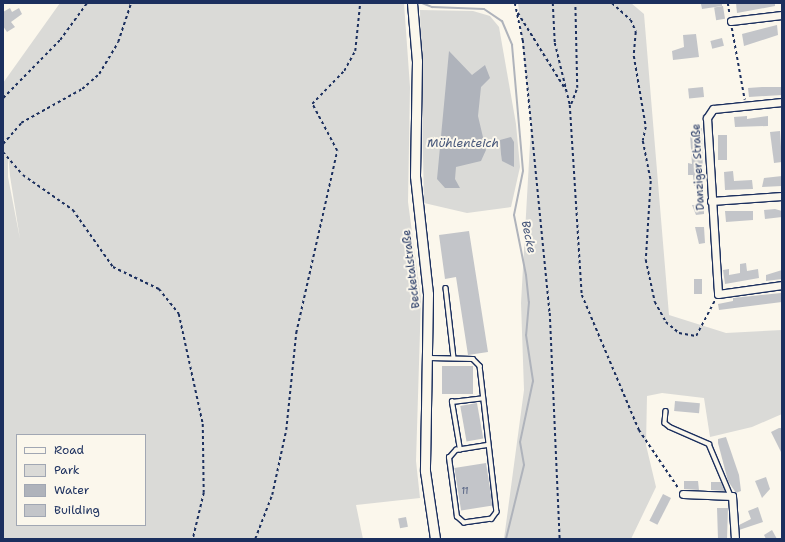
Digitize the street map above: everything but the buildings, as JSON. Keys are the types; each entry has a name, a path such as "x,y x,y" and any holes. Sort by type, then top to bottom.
{"main road":[{"name":"Becketalstraße","path":"412,3 417,60 415,176 428,294 430,358 425,471 434,535"}],"street":[{"path":"731,21 782,15"},
{"name":"Danziger Straße","path":"718,294 711,201 708,118 713,109 782,102"},
{"path":"711,201 782,196"},
{"path":"718,294 782,285"},
{"path":"683,494 731,496 736,519 735,539"}],"lane":[{"path":"446,288 454,358"},
{"path":"430,358 473,359 480,366 497,512 492,519 464,523 457,517 449,458 460,450 488,445"},
{"path":"460,450 452,402 483,398"},
{"path":"666,411 665,423 670,428 709,444 731,496"}],"path":[{"path":"3,98 60,40 87,3"},
{"path":"3,144 21,123 82,89 99,74 118,42 131,3"},
{"path":"255,539 272,495 286,430 296,334 337,151 312,104 344,71 355,51 360,3"},
{"path":"515,3 550,313 560,539"},
{"path":"553,3 555,43 570,106 578,265 586,309 639,430 661,467 683,494"},
{"path":"570,106 577,88 574,3"},
{"path":"612,3 631,20 636,32 634,56 646,127 643,141 651,181 646,260 655,302 666,322 679,333 696,336 718,294"},
{"path":"728,3 746,105"},
{"path":"517,12 567,90"},
{"path":"3,152 23,175 73,210 113,267 159,289 179,314 203,424 204,493 193,539"}],"green space":[{"path":"60,3 404,3 410,87 408,202 421,299 416,461 420,498 356,505 363,539 3,539 3,83","holes":["8,153 20,239 8,177"]},
{"path":"518,3 631,3 644,14 669,315 726,333 782,330 782,414 752,427 710,437 704,398 662,393 647,396 646,445 656,487 631,539 504,539 524,390 521,303 531,126"},
{"path":"420,10 473,11 490,16 499,27 516,124 520,167 511,207 467,213 424,203"}],"water":[{"name":"Mühlenteich","path":"449,51 472,75 485,65 490,78 481,87 478,116 486,150 481,161 456,167 455,179 460,188 445,188 437,179"},
{"path":"511,137 514,142 514,167 502,161 501,154 500,140"}],"waterway":[{"name":"Becke","path":"422,3 432,7 484,9 502,21 512,45 523,171 514,215 526,275 529,302 526,335 533,381 520,442 524,465 506,539"}]}
